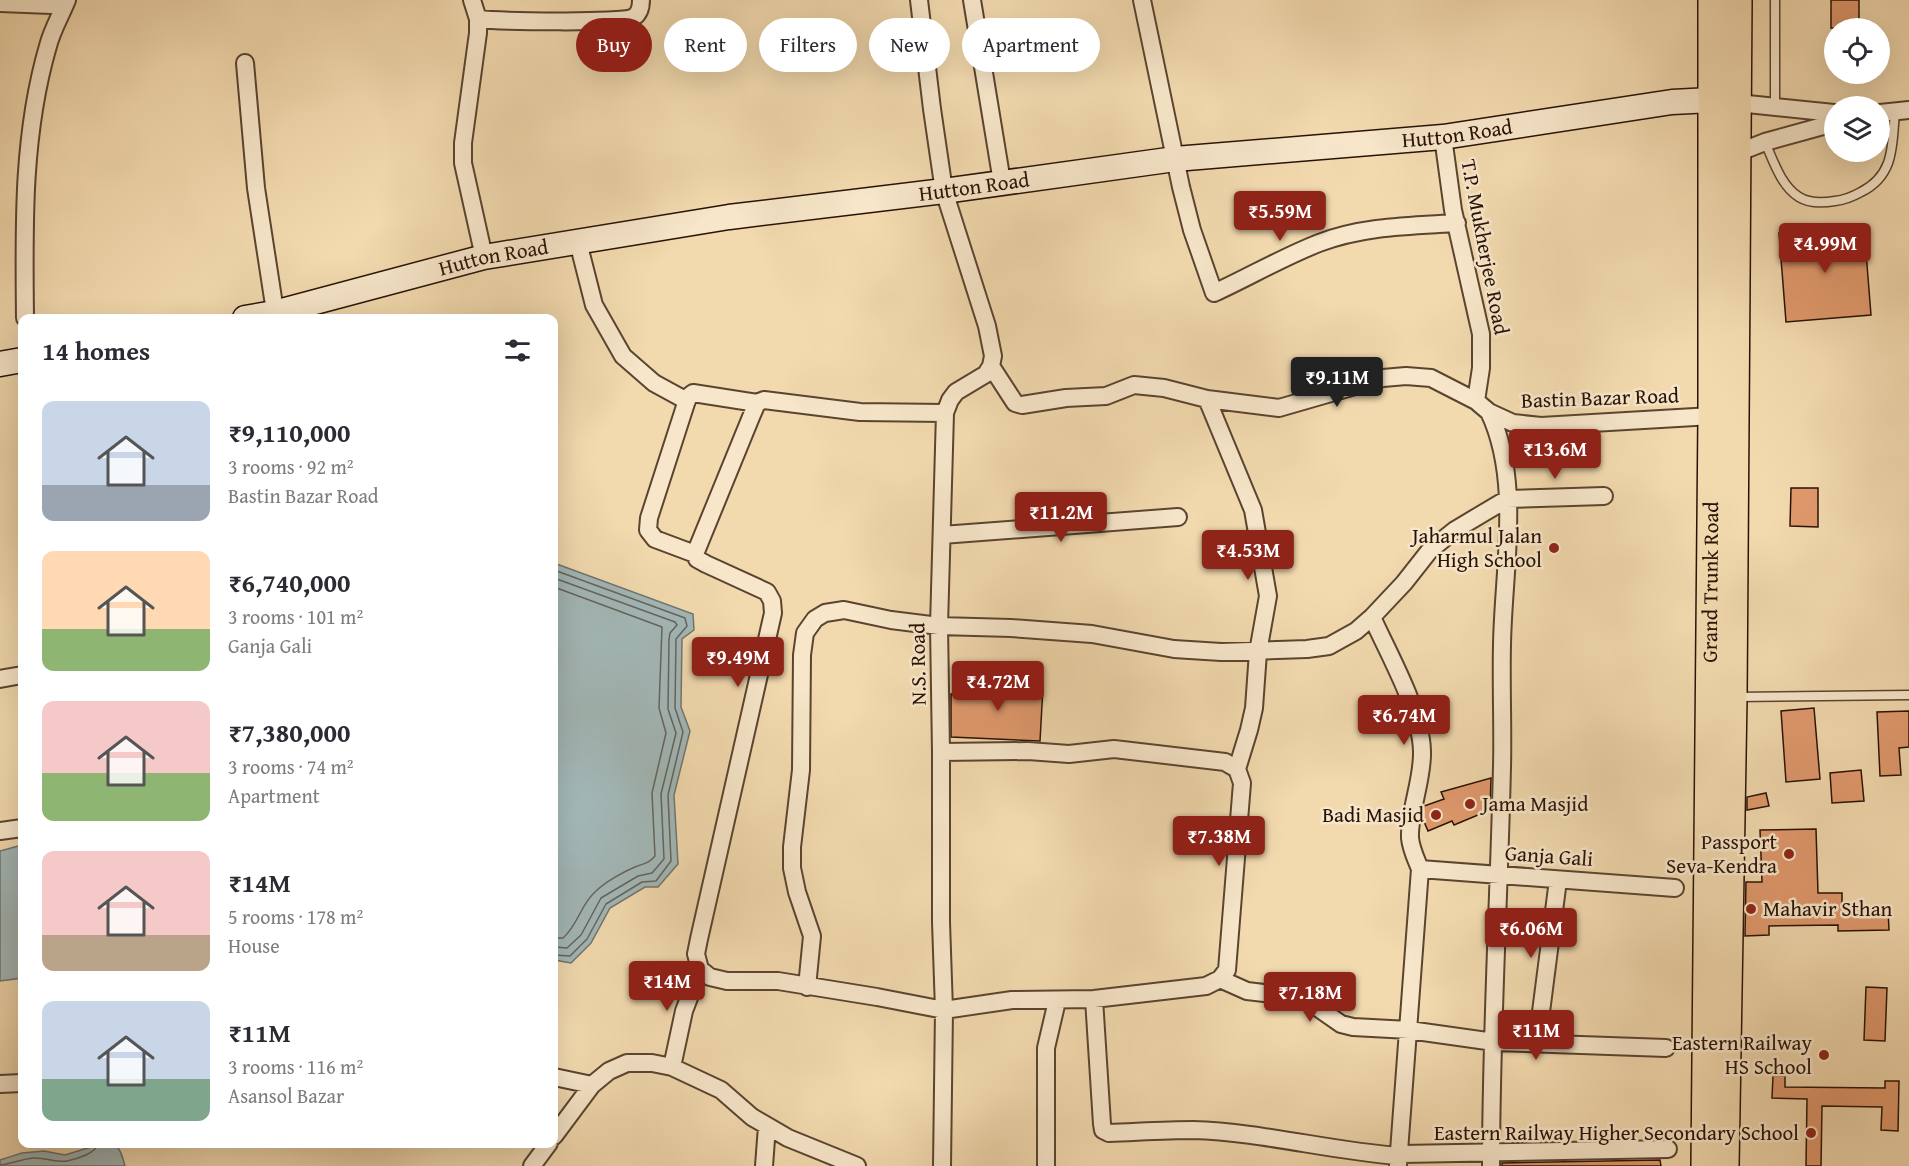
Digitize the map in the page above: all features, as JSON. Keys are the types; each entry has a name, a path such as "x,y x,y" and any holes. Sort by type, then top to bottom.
{"main road":[{"name":"Grand Trunk Road","path":"1705,1166 1721,698 1712,416 1724,102 1712,0"},
{"path":"1725,1166 1721,698 1737,153 1724,102 1738,0"}],"street":[{"path":"0,3 51,5 66,0"},
{"path":"25,314 26,163 35,98 48,44 66,0"},
{"path":"472,0 478,19 475,61 463,142 463,163 484,257"},
{"path":"478,19 600,21 631,18 640,10 641,0"},
{"path":"672,1067 684,1011 700,969 696,954 699,939 773,613 772,601 767,592 705,564 695,554 655,539 648,530 649,518 687,401 693,393 758,403 764,400 860,412 945,413 956,392 986,374 991,366 992,345 944,191 932,110 920,0"},
{"path":"972,0 1002,182"},
{"path":"1142,0 1192,230 1214,293 1318,243 1348,234 1377,228 1456,223"},
{"path":"244,63 257,198 275,314"},
{"name":"Hutton Road","path":"279,314 484,257 729,217 944,191 1175,159 1443,137 1672,102 1724,102"},
{"path":"1724,102 1824,112"},
{"path":"1737,153 1764,142 1824,126"},
{"name":"T.P. Mukherjee Road","path":"1443,137 1456,223 1481,334 1481,368 1476,401"},
{"path":"578,243 594,305 623,356 654,383 687,401"},
{"path":"0,364 18,361"},
{"name":"Bastin Bazar Road","path":"991,366 1015,403 1022,405 1066,398 1106,396 1134,385 1164,388 1207,399 1279,408 1383,378 1406,376 1431,378 1476,401 1489,412 1513,423 1541,426 1712,416"},
{"path":"700,969 710,977 727,981 778,981 944,1010 1012,1000 1094,999 1206,986 1220,979 1227,970 1237,863 1242,783 1237,769 1254,708 1258,652 1268,596 1253,510 1207,399"},
{"path":"695,554 758,403"},
{"path":"1489,412 1498,430 1503,448 1507,500 1491,1160"},
{"name":"N.S. Road","path":"942,1166 944,1010 941,922 939,626 945,413"},
{"path":"807,987 812,936 797,892 792,868 792,847 801,770 802,655 805,633 815,619 825,613 844,610 891,620 939,626 1092,634 1174,649 1221,652 1258,652 1329,646 1356,631 1372,617 1404,583 1430,550 1455,530 1507,500 1604,496"},
{"path":"942,535 1178,517"},
{"path":"1372,617 1407,696 1418,727 1422,750 1410,837 1420,869 1399,1161"},
{"path":"0,679 18,676"},
{"path":"941,752 1028,751 1069,754 1114,749 1225,762 1237,769"},
{"path":"0,831 18,829"},
{"name":"Ganja Gali","path":"1420,869 1675,888"},
{"path":"1537,1043 1558,880"},
{"path":"1220,979 1247,991 1298,997 1308,1001 1341,1024 1353,1027 1409,1030 1494,1042 1666,1048"},
{"path":"1094,999 1103,1130 1109,1133 1193,1130 1296,1142 1399,1161"},
{"path":"1046,1166 1046,1048 1058,1001"},
{"path":"558,1131 592,1085 609,1071 627,1063 652,1063 672,1067 721,1090 752,1117 788,1138 857,1166"},
{"path":"558,1078 592,1085"},
{"path":"0,1084 18,1083"},
{"path":"764,1166 767,1126"},
{"path":"532,1166 545,1148"},
{"path":"1399,1161 1402,1154 1491,1160 1668,1149"}],"lane":[{"path":"1775,0 1775,107"},
{"path":"1764,142 1784,182 1799,197 1818,203 1847,200 1874,186 1886,169 1892,150 1894,111"},
{"path":"1721,698 1909,695"}],"water":[{"path":"558,564 693,614 694,630 682,639 681,707 690,731 674,795 678,864 658,887 645,887 610,908 591,943 571,963 558,961"},
{"path":"18,846 18,979 0,981 0,851"},
{"path":"88,1148 118,1148 125,1166 0,1166 0,1160 22,1153 44,1151 65,1155"}],"building":[{"path":"1831,0 1859,0 1859,18 1831,18"},
{"path":"1864,227 1871,315 1786,322 1779,233"},
{"path":"1791,488 1818,488 1818,527 1790,526"},
{"path":"999,681 1043,687 1040,741 951,737 951,694"},
{"path":"1814,708 1820,779 1786,782 1781,711"},
{"path":"1909,711 1909,747 1899,748 1901,775 1880,776 1877,712"},
{"path":"1861,770 1864,801 1832,803 1830,773"},
{"name":"Jama Masjid","path":"1491,778 1490,810 1454,825 1452,821 1428,831 1422,817 1424,806 1444,799 1441,792"},
{"path":"1766,793 1769,806 1747,810 1747,797"},
{"path":"1816,829 1818,893 1842,893 1842,910 1888,909 1889,930 1838,931 1838,925 1769,926 1769,935 1745,936 1746,882 1762,882 1760,830"},
{"path":"1866,987 1887,988 1885,1041 1864,1040"},
{"path":"1773,1076 1785,1076 1785,1087 1885,1088 1885,1081 1899,1081 1898,1131 1881,1130 1882,1107 1822,1106 1821,1166 1806,1166 1807,1099 1772,1098"},
{"path":"1660,1160 1661,1166 1502,1166 1502,1163"}],"place":[{"name":"Jaharmul Jalan High School","path":"1554,548"},
{"name":"Jama Masjid","path":"1470,804"},
{"name":"Badi Masjid","path":"1436,815"},
{"name":"Passport Seva-Kendra","path":"1789,854"},
{"name":"Mahavir Sthan","path":"1751,909"},
{"name":"Eastern Railway HS School","path":"1824,1055"},
{"name":"Eastern Railway Higher Secondary School","path":"1811,1133"}]}
